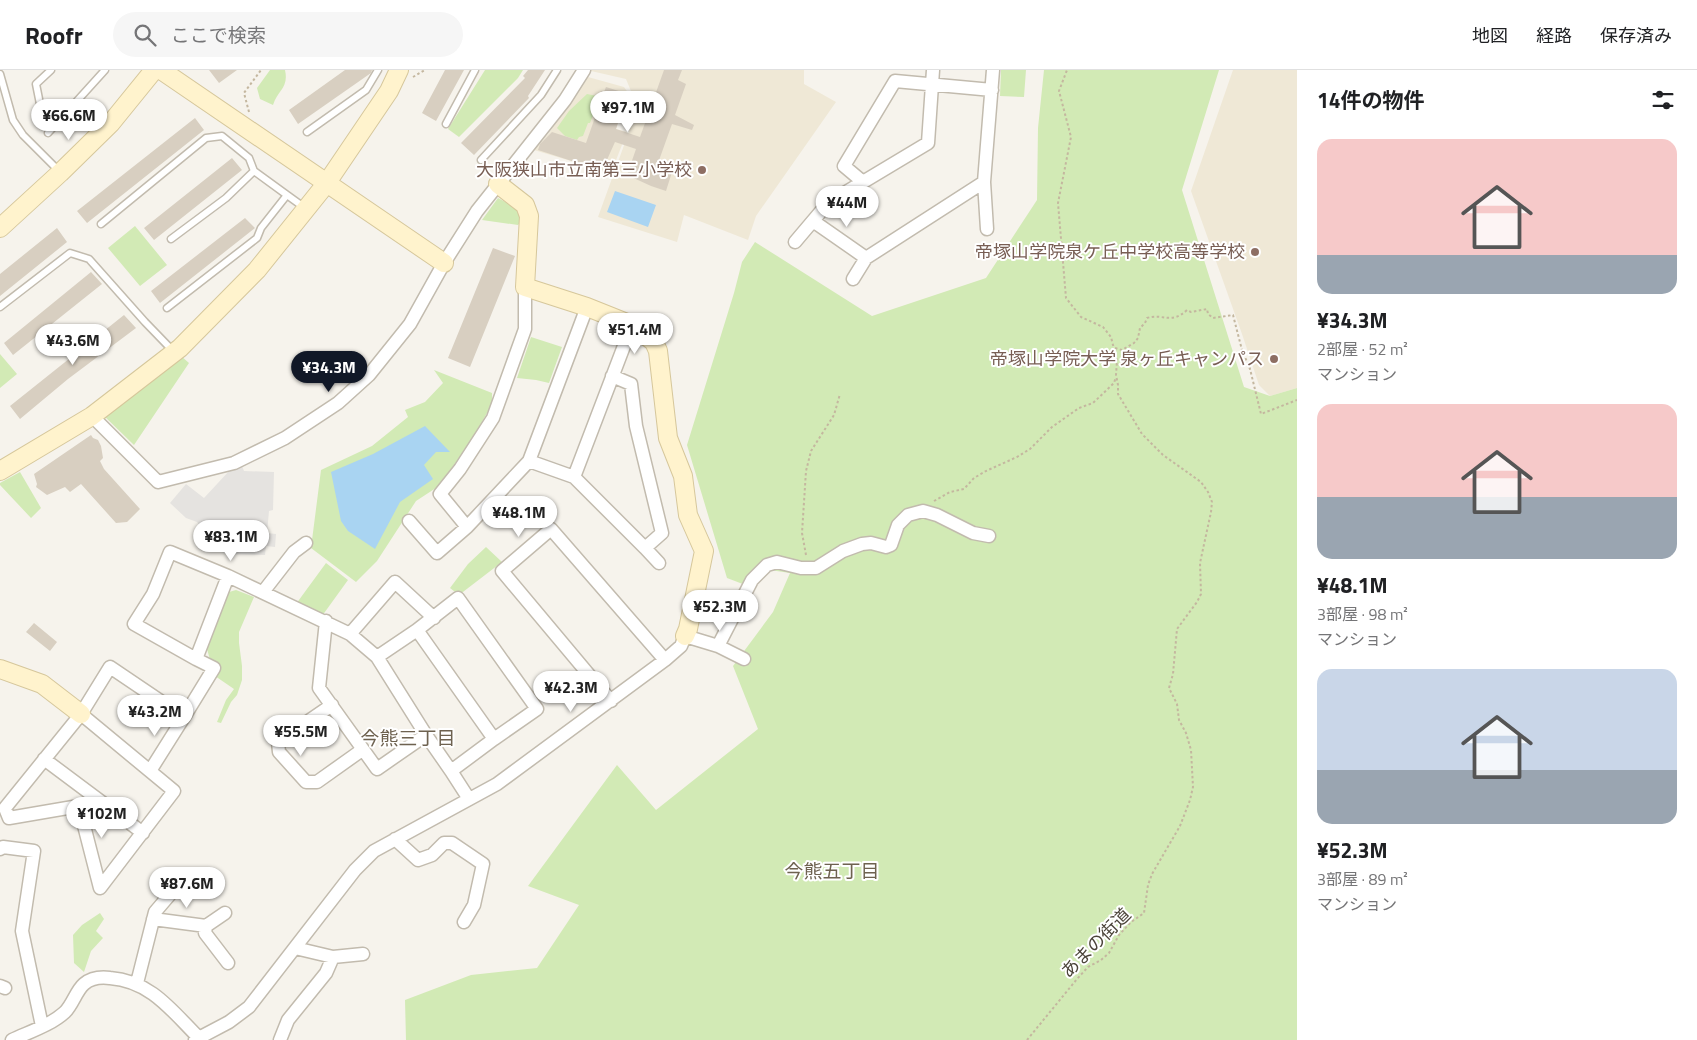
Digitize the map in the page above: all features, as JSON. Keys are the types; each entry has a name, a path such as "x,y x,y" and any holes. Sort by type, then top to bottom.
{"street":[{"path":"0,228 111,123 154,70"},
{"path":"161,70 444,263"},
{"path":"0,471 92,416 175,353 256,270 326,184 389,91 399,70"},
{"path":"92,416 158,482 234,463 285,438 338,403 370,375 410,324 444,263 477,211 565,100 584,70"},
{"path":"795,242 828,203 928,143 933,70"},
{"path":"987,229 984,182 993,70"},
{"path":"864,182 844,166 895,80 992,90"},
{"path":"853,279 866,258 984,182"},
{"path":"467,527 440,494 460,469 493,418 525,328 529,216 525,205 498,184"},
{"path":"813,221 866,258"},
{"path":"12,1040 54,1021 67,1011 84,984 92,979 104,978 115,978 147,989 166,1004 197,1039 229,1022 249,1007 355,870 374,851 497,784 611,701 681,646 688,629 704,551 688,515 682,476 668,438 658,351 654,342 632,325 587,307 525,287"},
{"path":"409,520 437,553 467,527 529,461 587,307"},
{"path":"574,477 632,325"},
{"path":"612,376 631,384 636,426 662,532 645,548"},
{"path":"529,461 574,477 658,562"},
{"path":"718,646 752,580 767,565 777,562 806,568 816,568 844,551 862,544 871,543 886,547 891,545 898,525 908,515 923,511 937,515 973,533 989,536"},
{"path":"611,701 502,571 551,529 665,660"},
{"path":"263,592 294,552 306,543"},
{"path":"150,771 214,668 134,624 153,594 170,552 228,576 350,634 377,657 469,800"},
{"path":"196,659 228,576"},
{"path":"350,634 395,582 434,618"},
{"path":"377,657 434,618 458,598 537,709 451,771"},
{"path":"326,622 319,688 376,769 426,735"},
{"path":"417,630 494,739"},
{"path":"685,636 718,646 744,659"},
{"path":"89,793 79,806 9,818 5,808 81,714 110,667 184,718"},
{"path":"0,669 42,684 174,791 100,888 79,806"},
{"path":"332,705 278,742 279,752 306,782 317,782 362,750"},
{"path":"44,759 143,833"},
{"path":"395,839 418,860 432,856 444,843 452,842 483,864 474,905 464,922"},
{"path":"0,849 3,846 34,850 22,931 42,1026"},
{"path":"137,984 155,912 178,885"},
{"path":"153,919 206,926 225,913"},
{"path":"206,926 205,933 228,963"},
{"path":"295,948 333,957 363,954"},
{"path":"280,1040 288,1020 326,973 333,957"}],"lane":[{"path":"51,70 36,84 42,114 56,125"},
{"path":"48,133 105,70"},
{"path":"307,132 366,90 378,70"},
{"path":"446,124 475,70"},
{"path":"481,160 541,95 557,70"},
{"path":"0,74 13,120 23,135 60,173"},
{"path":"101,224 206,138 222,136 249,158 254,171 306,209"},
{"path":"171,239 226,198 254,171"},
{"path":"167,308 257,238 261,228 287,195"},
{"path":"0,307 70,253 90,259 175,353"}],"path":[{"path":"253,70 257,75"},
{"path":"250,116 244,93 261,70"},
{"name":"あまの街道","path":"1027,1040 1088,967 1109,953 1119,935 1131,922 1144,913 1148,885 1152,874 1180,826 1190,800 1193,787 1191,750 1169,688 1173,674 1177,629 1201,594 1200,563 1212,502 1201,482 1163,456 1142,434 1118,394 1117,361 1111,337 1103,327 1082,317 1066,298 1058,203 1071,138 1059,92 1067,70"},
{"path":"1114,348 1122,350 1134,342 1138,338 1140,328 1147,318 1169,319 1177,317 1187,310 1191,312 1207,309 1208,314 1212,318 1233,315 1242,350 1250,369 1261,414 1297,400"},
{"path":"923,511 936,499 950,492 964,489 974,478 1030,449 1052,427 1078,408 1093,403 1114,383 1116,374"},
{"path":"806,568 806,553 802,533 806,471 811,451 834,415 840,394"}],"shaded area":[{"name":"大阪狭山市立南第三小学校","path":"591,70 804,70 804,84 836,102 756,216 748,240 684,215 677,242 598,217 631,126 623,124 633,96 626,79"},
{"name":"帝塚山学院泉ケ丘中学校高等学校","path":"1233,70 1297,70 1297,388 1270,396 1259,385 1191,191"},
{"path":"588,77 624,87 629,94 616,129 627,132 611,173 534,150 549,133"},
{"path":"242,466 244,471 274,472 273,510 269,511 267,533 276,534 275,547 266,546 265,555 226,554 197,522 186,518 170,503 186,484 204,498 230,470"}],"green space":[{"path":"270,70 285,70 286,76 286,81 273,105 260,99 257,88"},
{"path":"485,70 523,70 518,78 459,137 448,129"},
{"path":"1001,70 1026,70 1024,97 1000,96"},
{"path":"1044,70 1219,70 1182,190 1244,387 1270,396 1297,388 1297,1040 406,1040 405,1000 471,975 537,968 579,905 528,886 617,765 656,810 758,729 733,666 773,612 790,573 770,570 748,586 727,578 687,445 742,262 755,242 872,316 986,278 1037,200 1038,128"},
{"path":"587,94 597,96 593,109 595,110 590,123 588,123 583,136 577,140 565,136 557,128 569,111"},
{"path":"498,198 518,209 523,219 518,225 482,220"},
{"path":"135,226 167,265 140,286 108,248"},
{"path":"531,337 562,347 549,383 517,378"},
{"path":"0,354 17,374 0,388"},
{"path":"181,356 189,363 134,445 102,414"},
{"path":"434,370 492,393 492,404 473,438 439,486 416,501 377,561 356,582 311,548 321,470 372,446 408,417 405,410 425,402 443,383"},
{"path":"20,472 41,508 31,518 0,485 0,483"},
{"path":"486,547 502,562 459,595 450,588 468,564"},
{"path":"326,563 348,580 322,616 296,604"},
{"path":"236,590 254,597 239,632 242,680 237,695 231,702 221,723 217,722 226,700 234,689 215,676 206,646 229,592"},
{"path":"100,913 104,919 96,931 103,938 91,951 84,972 74,963 73,935 82,925"}],"water":[{"path":"615,191 656,205 648,227 607,212"},
{"path":"425,426 450,452 436,452 424,465 433,479 400,502 375,549 348,531 341,521 331,472 373,454"}],"building":[{"path":"209,70 237,70 219,83"},
{"path":"345,70 372,70 371,73 298,124 289,110"},
{"path":"445,70 464,70 436,121 422,113"},
{"path":"528,70 545,70 528,96 529,98 474,155 461,143 525,78 523,76"},
{"path":"664,70 682,70 678,80 686,84 675,115 694,125 692,130 672,124 657,166 672,172 666,191 627,175 636,149 615,142 606,162 595,166 585,163 584,165 538,150 540,144 552,132 586,143 598,109 595,107 601,91 604,92 606,87 625,93 619,109 622,110 616,129 640,137"},
{"path":"195,118 204,130 87,223 77,211"},
{"path":"232,158 242,170 154,240 144,228"},
{"path":"245,218 255,228 160,303 151,291"},
{"path":"57,228 67,242 0,296 0,274"},
{"path":"493,248 515,256 470,367 448,358"},
{"path":"91,272 102,284 13,355 4,343"},
{"path":"124,315 136,328 68,379 20,419 10,406"},
{"path":"91,435 98,440 101,446 103,458 100,461 104,469 140,509 127,522 116,523 81,484 70,492 65,487 47,495 36,487 34,474"},
{"path":"34,623 57,642 50,651 26,632"}],"place":[{"name":"大阪狭山市立南第三小学校","path":"702,170"},
{"name":"帝塚山学院泉ケ丘中学校高等学校","path":"1255,252"},
{"name":"帝塚山学院大学 泉ヶ丘キャンパス","path":"1274,359"}],"district":[{"name":"今熊三丁目","path":"408,738"},
{"name":"今熊五丁目","path":"832,871"}]}
